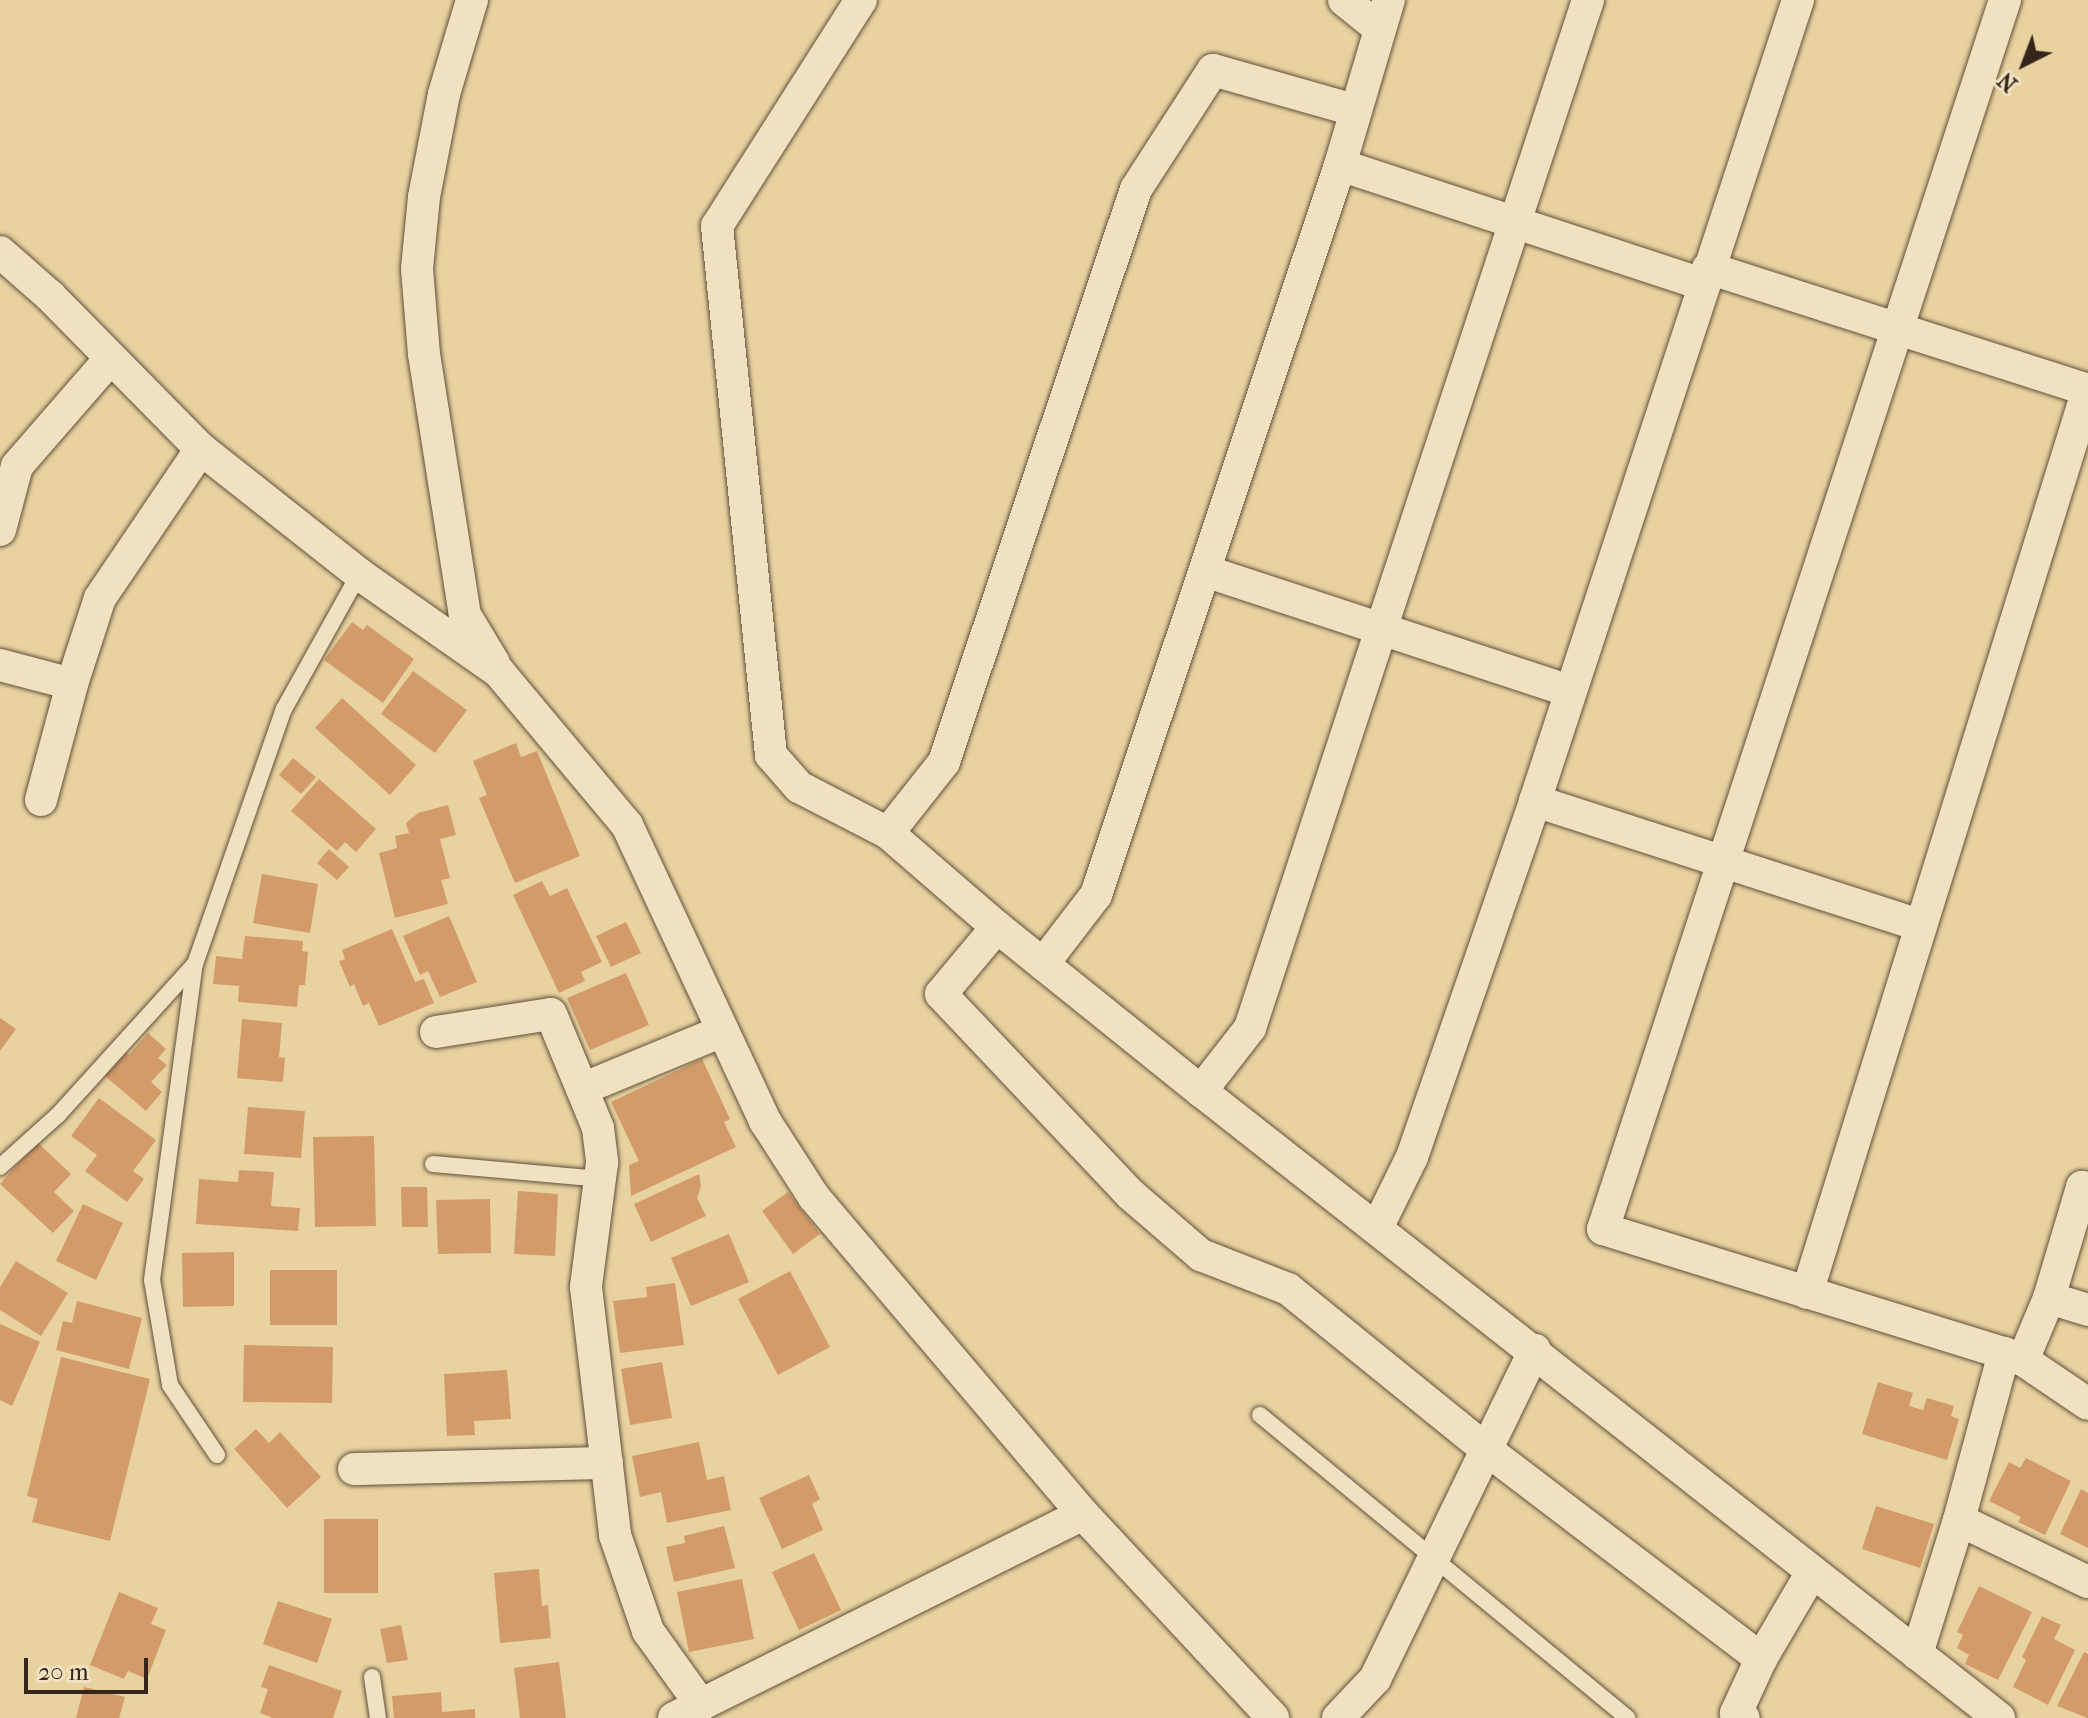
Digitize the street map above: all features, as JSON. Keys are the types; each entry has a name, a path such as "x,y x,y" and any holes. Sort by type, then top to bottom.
{"street":[{"path":"472,0 438,123 424,197 417,269 424,354 465,615 499,672 627,825 765,1121 814,1197 1083,1514 1273,1718"},
{"path":"861,0 717,226 771,755 799,787 888,833 997,927 1201,1091 1535,1350 1999,1718"},
{"path":"1043,964 1096,895 1340,165 1384,14 1344,0"},
{"path":"1201,1091 1250,1028 1518,222 1588,0"},
{"path":"1377,1228 1412,1157 1535,801 1798,0"},
{"path":"2005,0 1720,863 1603,1229 2013,1356 2088,1404"},
{"path":"888,833 944,762 1136,189 1213,70 1354,110"},
{"path":"1340,165 1518,222 1896,329 2088,389 1807,1293"},
{"path":"0,252 201,449 359,574 499,672"},
{"path":"0,530 17,466 111,358"},
{"path":"41,800 72,684 100,598 201,449"},
{"path":"1205,571 1570,691"},
{"path":"0,665 72,684"},
{"path":"1535,801 1920,925"},
{"path":"997,927 941,994 1130,1194 1201,1255 1288,1289 1487,1450 1761,1659"},
{"path":"436,1032 551,1014 598,1128 600,1179 586,1287 615,1535 648,1631 688,1711 1083,1514"},
{"path":"582,1089 723,1031"},
{"path":"1917,1654 2013,1356 2049,1298 2086,1181"},
{"path":"2049,1298 2088,1310"},
{"path":"1338,1718 1375,1679 1535,1350"},
{"path":"354,1469 607,1463"},
{"path":"1959,1520 2088,1582"},
{"path":"1744,1718 1736,1713 1761,1659 1812,1572"}],"lane":[{"path":"217,1455 170,1385 152,1280 195,964 284,709 359,574"},
{"path":"0,1167 58,1115 195,964"},
{"path":"433,1164 600,1179"},
{"path":"1260,1415 1627,1718"},
{"path":"372,1677 378,1718"}],"building":[{"path":"352,622 363,630 367,625 414,659 383,703 324,660"},
{"path":"413,671 467,710 435,753 381,714"},
{"path":"342,698 416,765 390,795 315,728"},
{"path":"516,743 521,757 537,751 580,856 515,883 479,798 487,795 473,761"},
{"path":"293,758 316,777 301,794 279,775"},
{"path":"319,779 376,829 356,852 345,842 337,851 291,811"},
{"path":"448,805 456,835 440,839 450,878 441,880 448,904 395,918 379,853 397,848 395,836 409,833 406,823 418,813"},
{"path":"329,849 349,867 337,880 317,863"},
{"path":"262,874 318,884 310,933 253,923"},
{"path":"542,881 550,896 567,888 602,962 581,972 585,981 559,993 513,895"},
{"path":"449,916 477,982 440,997 428,971 420,975 403,936"},
{"path":"626,922 641,953 611,967 596,936"},
{"path":"392,929 415,982 424,979 434,1003 379,1026 369,1003 363,1006 354,984 350,987 339,961 345,959 342,950"},
{"path":"245,936 303,941 302,951 308,952 305,985 299,985 297,1007 238,1002 239,986 213,984 216,956 242,959"},
{"path":"626,973 649,1025 590,1050 567,998"},
{"path":"0,1018 16,1029 0,1051"},
{"path":"242,1019 282,1023 279,1057 285,1058 283,1082 237,1078"},
{"path":"148,1033 166,1049 158,1058 167,1065 151,1082 162,1092 146,1111 104,1075 125,1051 129,1055"},
{"path":"702,1059 730,1119 724,1122 736,1147 631,1196 629,1165 639,1161 611,1102"},
{"path":"99,1098 156,1140 133,1171 144,1179 127,1202 85,1171 97,1155 71,1136"},
{"path":"248,1107 305,1111 301,1158 244,1154"},
{"path":"374,1136 376,1226 315,1227 313,1137"},
{"path":"37,1142 71,1174 54,1192 74,1211 53,1233 0,1184"},
{"path":"239,1170 274,1172 271,1206 300,1208 298,1231 196,1224 199,1179 238,1182"},
{"path":"699,1174 701,1186 697,1198 706,1216 651,1242 634,1204"},
{"path":"401,1187 427,1187 428,1227 402,1227"},
{"path":"518,1191 558,1194 555,1256 514,1254"},
{"path":"788,1192 820,1234 793,1254 762,1211"},
{"path":"490,1199 491,1253 438,1254 436,1200"},
{"path":"83,1204 123,1223 96,1280 56,1261"},
{"path":"729,1234 749,1282 691,1306 671,1258"},
{"path":"234,1252 234,1306 183,1307 182,1253"},
{"path":"16,1261 68,1293 41,1336 0,1310 0,1287"},
{"path":"270,1270 337,1270 337,1325 270,1325"},
{"path":"790,1271 830,1347 778,1375 738,1299"},
{"path":"675,1283 684,1345 620,1353 613,1301 647,1297 646,1287"},
{"path":"77,1301 142,1318 129,1369 56,1350 63,1321 72,1323"},
{"path":"0,1324 40,1342 12,1406 0,1400"},
{"path":"244,1345 333,1347 332,1403 243,1402"},
{"path":"61,1357 150,1379 110,1541 32,1522 38,1499 27,1496"},
{"path":"662,1362 672,1418 630,1425 621,1369"},
{"path":"507,1370 511,1419 474,1421 475,1435 447,1436 444,1374"},
{"path":"1878,1382 1913,1393 1909,1406 1923,1410 1927,1398 1954,1406 1951,1416 1959,1419 1947,1460 1862,1434"},
{"path":"256,1429 269,1443 280,1432 321,1477 287,1508 234,1449"},
{"path":"699,1442 707,1480 724,1476 731,1510 667,1523 661,1492 640,1497 632,1456"},
{"path":"2026,1458 2071,1481 2045,1535 2018,1522 2021,1517 1989,1501 2009,1462 2020,1468"},
{"path":"809,1475 820,1499 812,1504 823,1530 782,1549 759,1498"},
{"path":"2081,1489 2088,1493 2088,1548 2060,1534"},
{"path":"1876,1506 1934,1524 1920,1568 1862,1549"},
{"path":"324,1519 378,1519 378,1593 324,1593"},
{"path":"724,1526 735,1568 674,1582 666,1547 685,1543 684,1536"},
{"path":"814,1553 841,1610 799,1630 772,1572"},
{"path":"539,1569 542,1606 548,1605 551,1638 500,1643 494,1573"},
{"path":"742,1579 754,1639 689,1652 677,1592"},
{"path":"1979,1586 2032,1612 1998,1680 1965,1664 1969,1655 1957,1648 1963,1635 1957,1632"},
{"path":"119,1592 158,1608 151,1624 166,1630 147,1679 128,1671 124,1679 90,1665"},
{"path":"278,1601 332,1619 317,1663 263,1644"},
{"path":"2042,1616 2061,1625 2054,1639 2075,1650 2048,1705 2013,1687 2026,1660 2022,1657"},
{"path":"401,1625 408,1660 387,1663 380,1629"},
{"path":"2084,1652 2088,1654 2088,1718 2057,1706"},
{"path":"559,1662 566,1718 520,1718 514,1668"},
{"path":"269,1665 342,1691 333,1718 273,1718 260,1713 268,1689 261,1687"},
{"path":"84,1687 125,1697 119,1718 76,1718"},
{"path":"441,1692 442,1712 475,1709 475,1718 394,1718 392,1696"}]}
